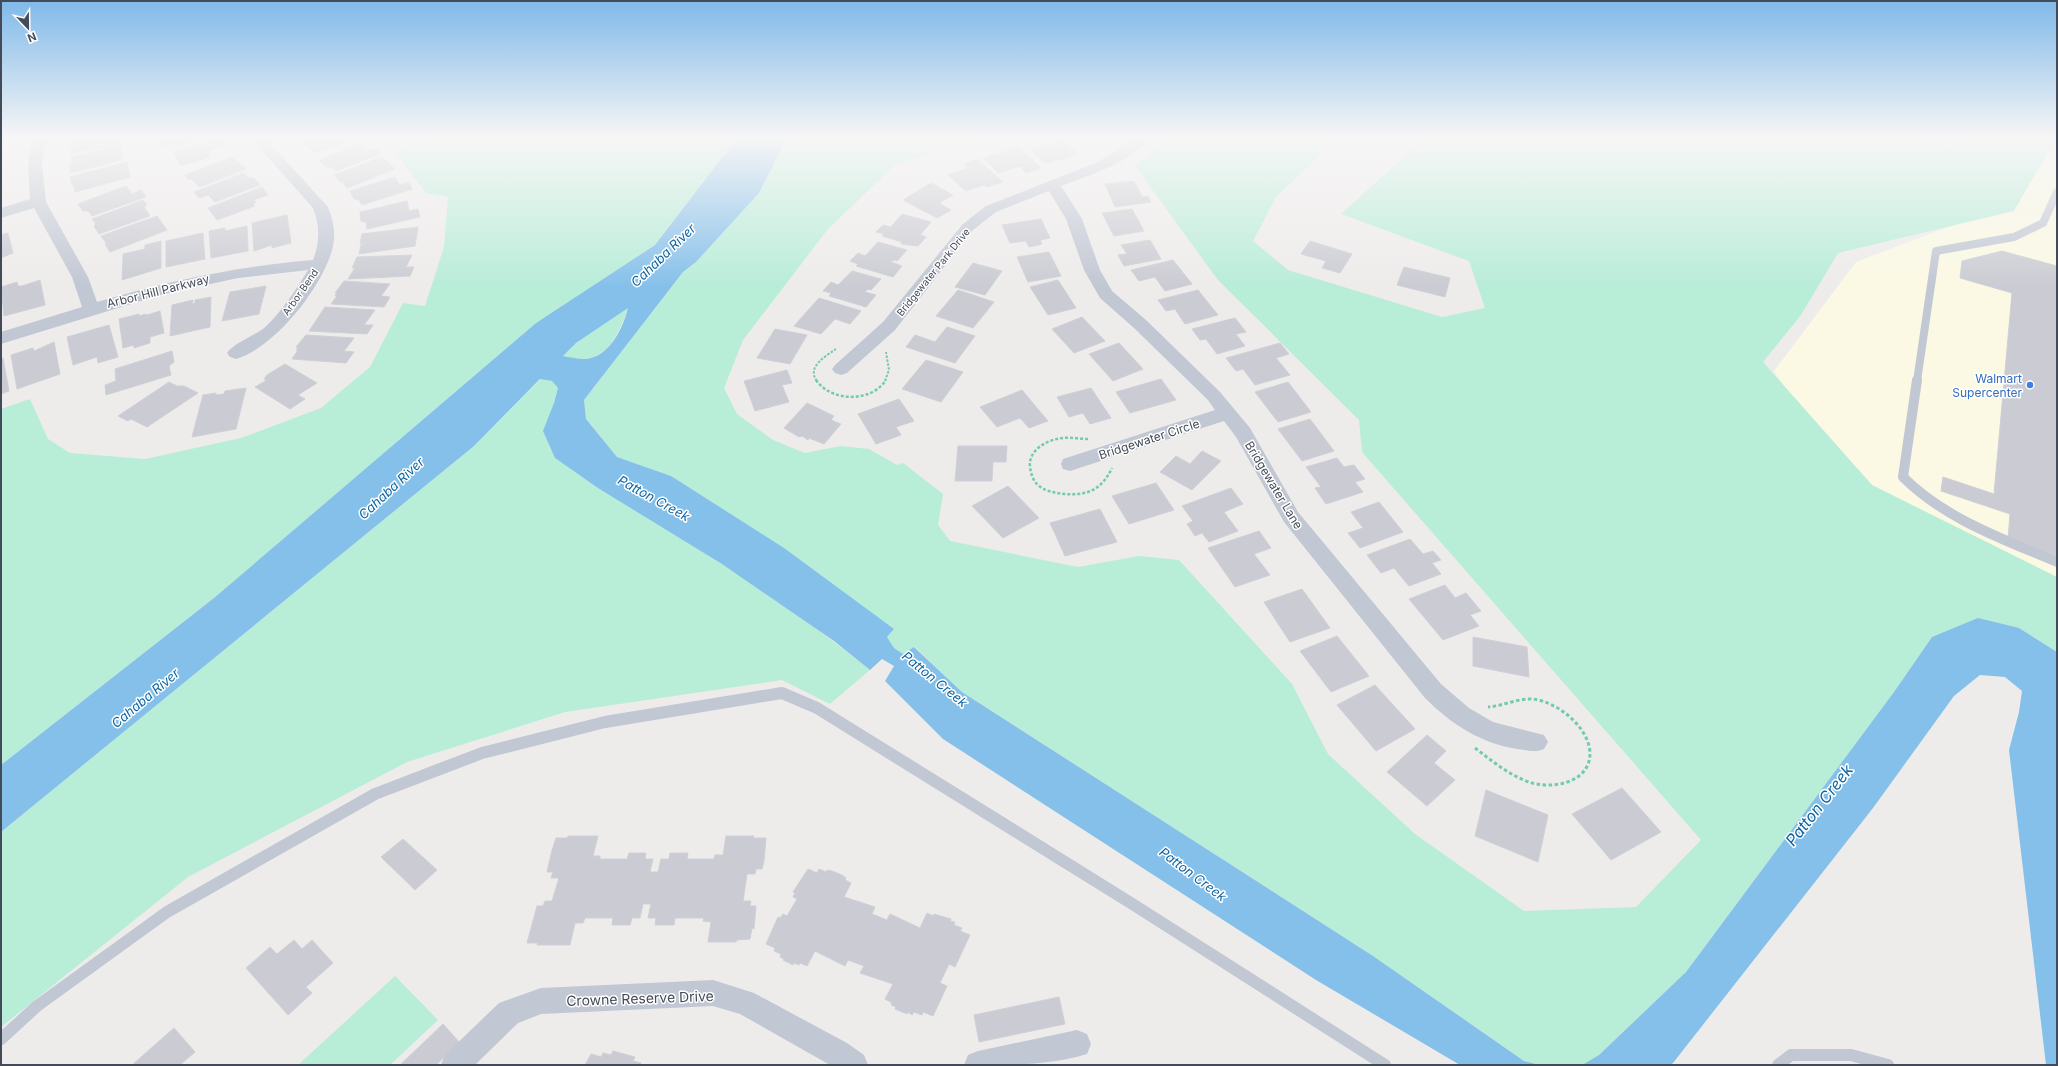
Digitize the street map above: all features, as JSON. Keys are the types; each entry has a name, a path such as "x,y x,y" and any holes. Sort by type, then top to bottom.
{"street":[{"path":"37,188 38,202 80,277 91,309"},
{"name":"Arbor Bend","path":"236,353 254,344 268,334 307,285 320,264 327,238 325,216 313,198 304,188"},
{"name":"Bridgewater Park Drive","path":"841,369 889,326 968,227 992,209 1046,188"},
{"name":"Bridgewater Lane","path":"1055,188 1074,219 1092,270 1106,294 1178,360 1214,396 1243,432 1291,517 1433,690 1448,705 1467,719 1494,734 1536,742"},
{"path":"1,213 38,202"},
{"name":"Arbor Hill Parkway","path":"1,338 159,289 216,276 267,268 320,264"},
{"name":"Bridgewater Circle","path":"1070,464 1228,413"},
{"name":"Crowne Reserve Drive","path":"455,1065 509,1013 541,1001 713,993 745,1002 837,1053 854,1065"},
{"path":"978,1065 1077,1044"}],"lane":[{"path":"2057,192 2043,222 2014,237 1936,251 1903,477 1916,490 1969,525 2057,562"},
{"path":"1,1039 37,1006 167,912 375,794 482,753 605,722 782,693 817,708 1134,905 1385,1065"},
{"path":"1778,1065 1790,1056 1798,1055 1851,1055 1888,1065"}],"shaded area":[{"path":"2024,188 2057,188 2057,623 1847,480 1774,371 1856,262 2014,202"}],"green space":[{"path":"422,188 699,188 655,245 536,323 214,598 1,765 1,409 30,399 48,439 70,453 145,459 241,438 321,408 370,367 403,303 425,306 444,247 448,197 426,193"},
{"path":"762,188 871,188 828,229 743,340 724,388 737,414 773,440 805,453 841,446 869,449 897,465 903,463 943,494 938,525 950,541 1078,567 1139,556 1179,560 1292,684 1328,754 1415,834 1524,911 1636,907 1701,840 1362,452 1359,420 1218,280 1151,188 1286,188 1276,197 1253,241 1288,270 1442,317 1485,308 1469,261 1341,214 1370,188 2027,188 2014,211 1838,253 1801,315 1763,362 1872,485 2057,577 2057,652 2019,628 1932,637 1894,692 1686,972 1599,1055 1582,1065 1540,1065 1524,1061 1373,956 962,692 915,647 903,655 894,648 887,637 894,629 671,476 617,457 586,419 584,400 683,272 696,262 759,193"},
{"path":"629,307 618,332 602,353 585,359 563,356 576,343"},
{"path":"541,379 552,381 558,388 554,403 555,458 760,589 816,628 870,670 830,704 782,680 565,712 407,762 188,877 1,1027 1,832 474,446"},
{"path":"395,976 438,1020 390,1065 298,1065"}],"water":[{"path":"699,188 762,188 759,193 696,262 683,272 584,400 586,419 617,457 671,476 784,548 894,629 887,637 894,648 903,654 914,647 962,692 1373,956 1524,1061 1540,1065 1460,1065 1316,980 943,739 885,681 894,666 882,659 870,670 834,641 722,564 598,488 555,458 543,431 558,388 552,381 540,379 474,446 1,832 1,765 214,598 536,323 655,245","holes":["628,308 619,333 608,348 594,357 585,359 563,356 576,343"]},
{"name":"Patton Creek","path":"1978,618 2019,628 2057,652 2057,1065 2046,1065 2009,750 2019,712 2022,691 2005,677 1980,675 1954,696 1873,808 1673,1063 1670,1065 1582,1065 1599,1055 1686,972 1894,692 1932,637"}],"building":[{"path":"74,188 91,188 75,192"},
{"path":"121,188 127,188 132,194 141,190 146,197 92,216 88,211 83,211 78,204"},
{"path":"205,188 253,188 215,202 208,195 199,198 194,192"},
{"path":"260,188 263,188 268,195 254,200 256,202 253,204 255,206 217,220 208,208"},
{"path":"360,188 411,188 412,189 362,205 359,200 354,199 350,191"},
{"path":"923,188 940,188 953,195 939,203 951,210 937,218 903,200"},
{"path":"962,188 976,188 966,191"},
{"path":"1107,188 1137,188 1142,197 1148,196 1151,202 1115,207"},
{"path":"143,200 147,205 144,207 150,216 99,234 94,226 96,224 92,219"},
{"path":"407,201 409,211 418,209 420,217 367,229 366,222 361,221 360,212"},
{"path":"1132,209 1144,231 1114,236 1102,213"},
{"path":"902,214 931,222 920,235 926,237 918,246 901,244 902,242 882,236 884,234 876,232 883,225 891,227"},
{"path":"287,215 291,243 272,248 272,245 254,251 252,223"},
{"path":"157,216 167,230 110,252 105,244 110,242 106,243 101,236"},
{"path":"1041,219 1050,238 1040,240 1042,244 1029,247 1026,241 1010,243 1002,225"},
{"path":"247,226 248,251 211,258 209,231 225,228 225,231"},
{"path":"418,227 415,246 359,254 361,245 363,244 360,244 362,234"},
{"path":"8,233 13,253 1,258 1,235"},
{"path":"203,233 205,259 166,267 166,241"},
{"path":"1150,240 1161,259 1124,266 1118,255 1127,254 1121,245"},
{"path":"161,241 161,268 122,280 123,254 145,249 145,245"},
{"path":"1310,241 1352,254 1340,273 1322,268 1326,261 1301,254"},
{"path":"878,242 907,250 897,261 894,260 891,262 902,266 893,277 856,266 858,264 850,261 858,253 865,256"},
{"name":"Walmart Supercenter","path":"2002,251 2057,266 2057,556 2008,539 2010,514 1941,491 1943,477 1994,494 2012,293 1960,278 1962,261"},
{"path":"1049,252 1061,276 1028,282 1017,257"},
{"path":"412,255 406,267 414,267 410,276 348,279 355,268 352,268 357,257"},
{"path":"1173,260 1192,284 1165,291 1155,277 1139,281 1131,270"},
{"path":"973,263 1002,271 985,295 955,287"},
{"path":"1404,267 1450,278 1445,297 1397,285"},
{"path":"852,271 881,279 871,290 868,289 865,292 876,295 866,307 829,296 831,293 823,291 831,282 838,285"},
{"path":"40,280 45,305 4,316 1,287 17,282 18,286 22,286"},
{"path":"1058,280 1076,308 1048,315 1030,287"},
{"path":"344,281 390,284 381,296 390,297 384,307 331,304 337,296 335,296 337,293 335,293"},
{"path":"266,286 259,314 222,321 230,292"},
{"path":"958,290 994,302 973,328 936,316"},
{"path":"1198,290 1218,315 1185,324 1175,309 1166,311 1158,300"},
{"path":"211,297 210,327 170,336 172,305 193,300 192,304 195,303 195,300"},
{"path":"819,298 861,311 850,324 835,319 821,334 794,326"},
{"path":"325,307 375,310 364,325 373,325 367,334 309,331"},
{"path":"160,311 164,333 150,337 150,343 134,348 134,345 123,348 119,319 139,314 139,316 147,315"},
{"path":"1082,317 1105,341 1074,353 1052,329"},
{"path":"1235,318 1246,332 1236,334 1245,346 1217,354 1206,339 1200,340 1192,329"},
{"path":"109,325 118,357 98,363 97,357 73,365 67,337"},
{"path":"947,327 975,336 955,363 906,347 915,335 935,342"},
{"path":"775,329 807,335 790,364 757,358"},
{"path":"306,335 354,338 344,351 354,352 346,363 292,359 298,350 296,350 298,348 296,347"},
{"path":"54,342 60,374 17,389 11,355 33,348 34,351"},
{"path":"1119,343 1143,369 1113,381 1089,354"},
{"path":"1280,343 1289,354 1276,358 1290,375 1255,385 1243,369 1236,371 1226,358"},
{"path":"172,351 174,362 169,366 171,375 106,395 105,385 116,381 115,369"},
{"path":"3,358 9,391 1,394 1,359"},
{"path":"926,360 963,372 941,402 902,389"},
{"path":"285,364 317,383 298,395 305,399 290,409 255,387 267,380 264,379 267,375"},
{"path":"787,370 792,383 782,385 789,402 755,411 744,381"},
{"path":"1161,379 1176,400 1130,413 1116,392"},
{"path":"169,382 177,386 184,386 198,393 147,427 131,419 128,421 118,416"},
{"path":"1288,382 1311,412 1278,422 1255,392"},
{"path":"246,388 236,429 192,437 203,395 216,393 215,395 224,394 225,391"},
{"path":"1091,388 1111,418 1090,424 1083,413 1069,417 1057,397"},
{"path":"1022,390 1048,421 1029,428 1020,418 997,427 980,407"},
{"path":"899,399 914,421 896,427 901,435 876,444 858,414"},
{"path":"807,403 834,416 831,420 841,424 824,444 809,438 808,440 802,436 799,437 784,428"},
{"path":"1310,419 1334,451 1302,461 1278,429"},
{"path":"958,446 1007,446 1006,462 993,462 992,481 955,481"},
{"path":"1202,451 1221,461 1192,490 1160,472 1176,456 1190,464"},
{"path":"1337,458 1344,467 1354,465 1365,479 1355,482 1363,492 1326,504 1315,488 1321,487 1306,467"},
{"path":"1156,483 1174,510 1129,524 1112,496"},
{"path":"1008,486 1039,518 1003,538 972,506"},
{"path":"1231,488 1243,504 1224,512 1238,531 1209,542 1202,533 1195,536 1187,524 1193,521 1182,506"},
{"path":"1379,502 1403,532 1360,548 1348,533 1363,528 1351,512"},
{"path":"1100,509 1117,542 1065,556 1050,523"},
{"path":"1259,531 1271,548 1254,554 1270,575 1235,587 1208,548"},
{"path":"1410,539 1423,554 1433,551 1441,560 1432,563 1441,574 1409,586 1394,568 1381,573 1367,555"},
{"path":"1445,585 1455,598 1466,593 1481,611 1470,615 1479,626 1443,640 1409,599"},
{"path":"1302,589 1330,628 1290,642 1264,602"},
{"path":"1337,636 1369,676 1331,692 1300,651"},
{"path":"1473,637 1527,647 1529,677 1473,666"},
{"path":"1375,685 1415,729 1376,751 1337,705"},
{"path":"1427,735 1446,751 1434,763 1455,780 1427,806 1387,772"},
{"path":"1622,788 1661,832 1611,860 1572,814"},
{"path":"1486,790 1548,815 1538,862 1475,836"},
{"path":"568,836 598,836 593,856 600,856 600,859 627,859 629,853 646,853 645,859 653,859 650,872 658,872 661,859 669,859 670,853 688,853 687,859 714,859 715,855 723,855 726,836 754,836 753,838 766,838 762,869 756,869 755,874 747,874 743,901 751,901 750,906 756,906 754,929 752,928 750,939 737,940 736,942 708,942 711,922 703,921 704,918 675,918 674,925 655,925 656,918 648,918 651,904 643,904 640,918 632,918 630,925 612,925 613,918 585,918 583,923 575,923 570,945 537,945 538,943 527,943 537,906 543,906 545,901 552,901 559,878 551,878 553,872 547,872 556,838 567,838"},
{"path":"403,839 437,870 415,890 381,857"},
{"path":"808,869 817,873 819,869 826,872 827,870 832,871 842,875 846,878 845,880 851,883 844,897 875,907 872,914 887,920 890,914 920,928 927,913 933,916 934,914 951,919 950,921 955,922 954,925 962,928 960,931 970,935 955,967 949,964 940,983 947,986 933,1016 923,1012 922,1015 914,1012 912,1015 908,1012 907,1014 895,1009 896,1007 891,1005 892,1003 885,999 893,984 860,973 864,966 848,960 845,966 815,951 807,966 800,963 799,965 794,963 793,965 783,960 784,959 780,957 781,954 774,951 775,948 766,944 778,917 780,918 783,914 787,916 797,899 793,897 795,893 793,892"},
{"path":"294,940 302,949 312,940 333,963 306,987 312,993 288,1015 246,968 270,947 277,954"},
{"path":"1059,997 1065,1024 979,1042 974,1015"},
{"path":"443,1024 460,1043 436,1065 400,1065"},
{"path":"174,1028 195,1052 180,1065 132,1065"},
{"path":"613,1051 635,1057 633,1061 641,1063 640,1065 585,1065 591,1054 601,1057 603,1053 611,1055"}],"place":[{"name":"Walmart Supercenter","path":"2030,385"}],"water label":[{"name":"Cahaba River","path":"663,255"},
{"name":"Cahaba River","path":"391,488"},
{"name":"Cahaba River","path":"145,698"}]}
